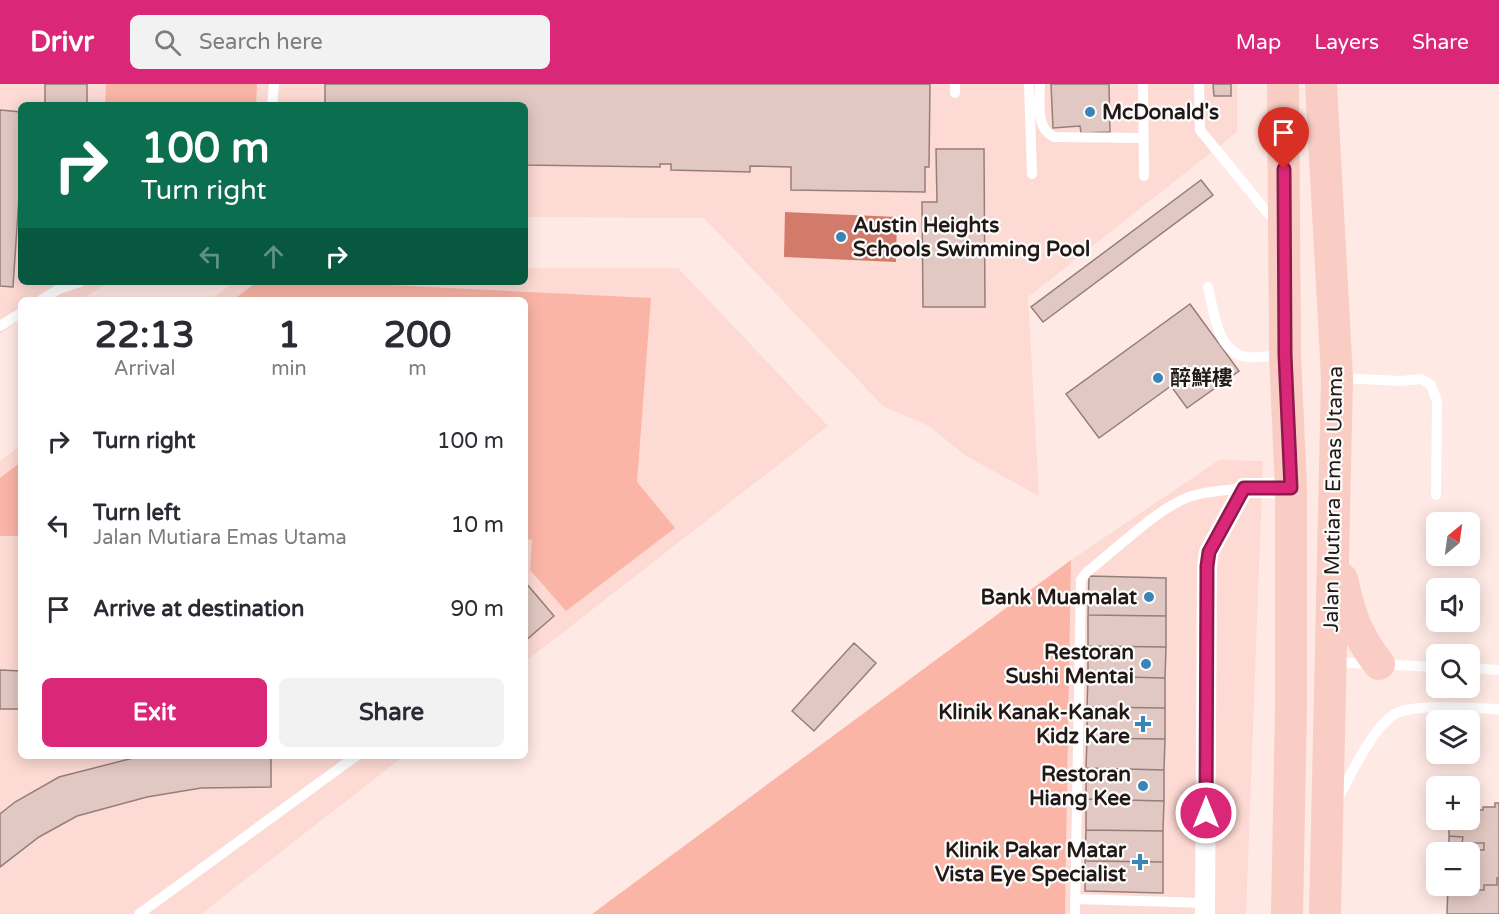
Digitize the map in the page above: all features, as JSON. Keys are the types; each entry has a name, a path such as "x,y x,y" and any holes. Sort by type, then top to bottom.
{"main road":[{"name":"Jalan Mutiara Emas Utama","path":"1283,84 1285,355 1291,488 1291,708 1287,914"},
{"name":"Jalan Mutiara Emas Utama","path":"1322,84 1337,378 1325,914"},
{"path":"1333,543 1351,614 1364,645 1379,664"},
{"path":"1291,708 1312,671 1330,662"}],"street":[{"path":"1205,908 1207,566 1209,552 1244,488 1291,488"}],"lane":[{"path":"272,102 274,84"},
{"path":"1029,84 1032,174"},
{"path":"1040,84 1041,125 1046,133 1054,137 1144,138"},
{"path":"1143,84 1144,176"},
{"path":"1199,84 1200,130 1284,232"},
{"path":"46,297 72,285"},
{"path":"1208,287 1220,333 1232,351 1248,357 1285,355"},
{"path":"0,326 18,315"},
{"path":"1337,378 1401,381 1421,379 1431,385 1437,401 1436,495"},
{"path":"1075,914 1081,580 1087,572 1161,513 1184,499 1201,494 1244,488"},
{"path":"1330,662 1426,666"},
{"path":"1480,669 1499,670"},
{"path":"1327,817 1374,736 1386,720 1415,708 1499,709"},
{"path":"139,914 352,759"},
{"path":"1076,899 1205,908"}],"shaded area":[{"path":"0,84 1237,84 1237,132 1028,297 1039,496 966,456 929,426 883,406 704,218 528,217 528,102 18,102 18,285 104,285 86,297 18,297 18,321 0,334"},
{"path":"106,84 257,84 256,102 105,102"},
{"name":"Austin Heights Schools Swimming Pool","path":"785,212 897,217 896,262 784,257"},
{"path":"528,268 678,268 828,426 528,660 528,297 214,297 230,285 528,285"},
{"path":"253,285 389,285 651,298 637,482 675,528 566,611 530,570 532,540 528,539 528,297 237,297"},
{"path":"18,447 18,759 400,759 201,914 0,914 0,461"},
{"path":"1219,460 1263,461 1246,914 1065,914 1071,560"},
{"path":"18,464 18,536 0,536 0,478"},
{"path":"1071,560 1065,914 592,914"}],"building":[{"path":"45,84 87,84 87,102 45,102"},
{"path":"325,84 930,84 929,167 925,167 925,192 791,190 791,167 750,166 750,172 671,170 671,164 660,164 660,167 528,165 528,102 325,102"},
{"path":"1051,84 1109,84 1110,132 1081,133 1080,126 1053,128"},
{"path":"1213,84 1231,84 1231,96 1214,96"},
{"path":"0,110 18,112 18,212 13,287 0,286"},
{"path":"936,149 984,149 985,307 923,307 922,202 937,202"},
{"path":"1201,180 1213,195 1043,322 1031,307"},
{"name":"醉鮮樓","path":"1190,304 1239,371 1187,408 1171,386 1099,438 1066,394"},
{"path":"1089,576 1166,578 1166,616 1088,615"},
{"path":"528,586 554,616 528,638"},
{"path":"1088,615 1166,616 1166,647 1088,646"},
{"path":"854,643 876,663 814,731 792,711"},
{"path":"1088,646 1166,647 1165,678 1088,676"},
{"path":"0,670 18,671 18,709 0,709"},
{"path":"1088,676 1165,678 1165,708 1087,707"},
{"path":"1087,707 1165,708 1165,739 1087,738"},
{"path":"1087,738 1165,739 1164,770 1086,768"},
{"path":"129,759 271,759 271,787 201,788 147,797 77,816 39,837 0,867 0,814 15,802 59,777"},
{"path":"1086,768 1164,770 1164,801 1086,799"},
{"path":"1086,799 1164,801 1163,831 1086,830"},
{"path":"1495,803 1499,803 1499,914 1447,914 1448,896 1480,896 1480,842 1449,842 1449,830 1480,830 1480,810 1483,810 1483,807 1495,807"},
{"path":"1495,803 1499,803 1499,878 1497,878 1497,885 1484,885 1484,890 1480,890 1480,850 1484,850 1484,843 1462,842 1463,837 1449,836 1449,830 1480,830 1480,810 1483,810 1483,807 1495,807"},
{"path":"1086,830 1163,831 1163,862 1085,861"},
{"path":"1085,861 1163,862 1163,893 1085,891"}],"place":[{"name":"McDonald's","path":"1090,112"},
{"name":"Austin Heights Schools Swimming Pool","path":"841,237"},
{"name":"醉鮮樓","path":"1158,378"},
{"name":"Bank Muamalat","path":"1149,597"},
{"name":"Restoran Sushi Mentai","path":"1146,664"},
{"name":"Klinik Kanak-Kanak Kidz Kare","path":"1143,724"},
{"name":"Restoran Hiang Kee","path":"1143,786"},
{"name":"Klinik Pakar Matar Vista Eye Specialist","path":"1140,862"}],"route":[{"path":"1206,813 1207,566 1209,552 1244,488 1291,488 1285,355 1284,169"}]}
